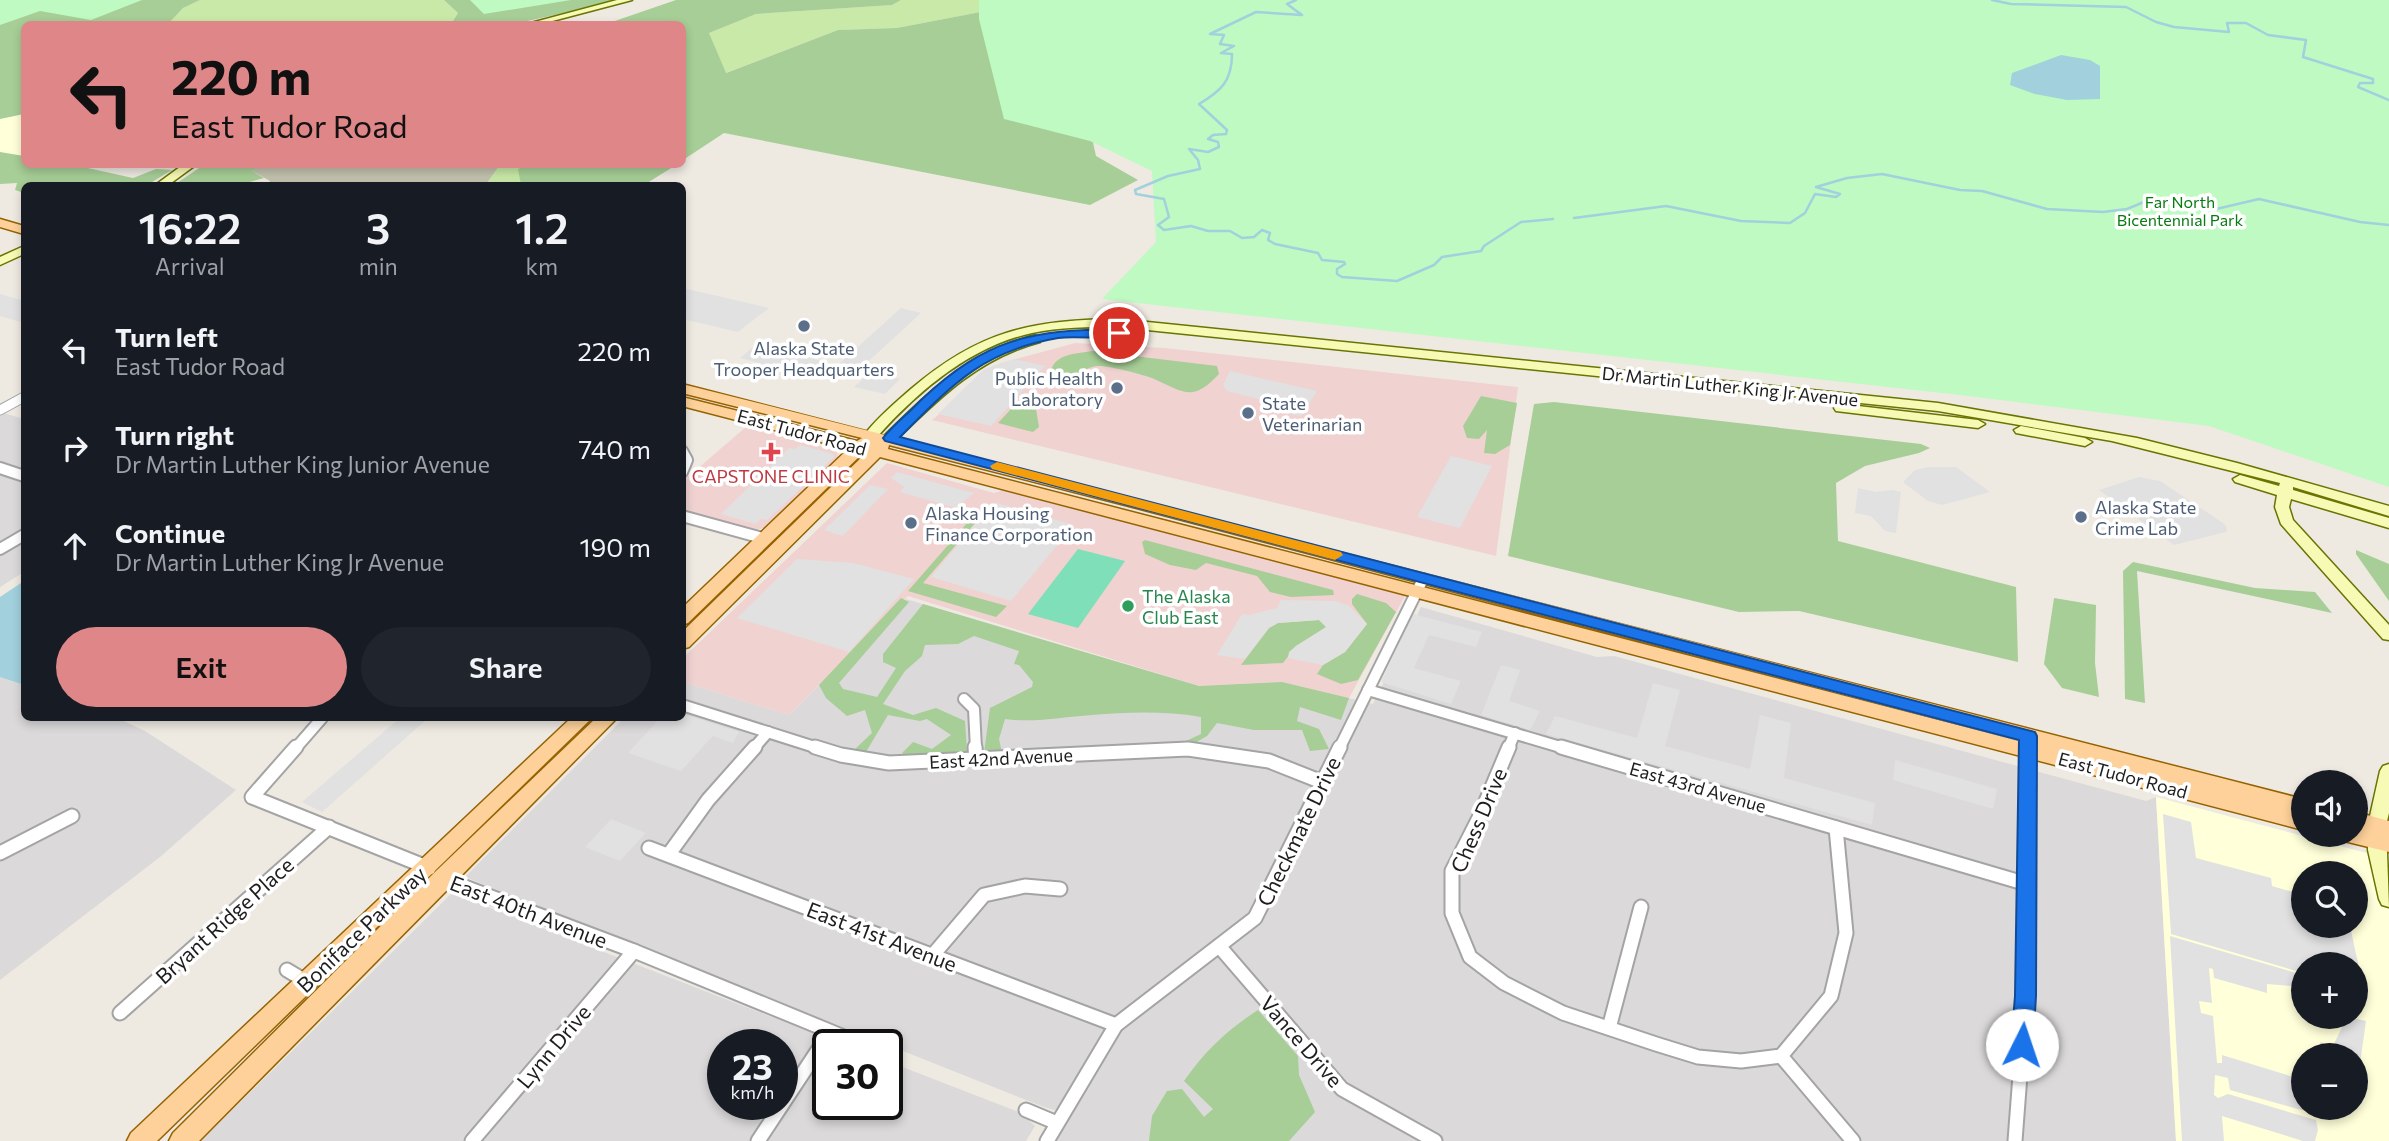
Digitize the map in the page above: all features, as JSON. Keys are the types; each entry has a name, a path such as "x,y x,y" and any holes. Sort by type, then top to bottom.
{"main road":[{"path":"0,214 21,219"},
{"path":"0,223 21,229"},
{"name":"East Tudor Road","path":"686,389 874,443 2029,744 2291,819"},
{"name":"East Tudor Road","path":"686,402 874,443"},
{"path":"686,615 766,539 874,443"},
{"path":"686,639 874,443"},
{"name":"Boniface Parkway","path":"182,1141 579,721"},
{"name":"Boniface Parkway","path":"140,1141 297,976 434,873 604,721"},
{"name":"East Tudor Road","path":"2029,744 2291,804"}],"street":[{"path":"544,21 628,0"},
{"path":"165,182 186,168"},
{"path":"0,261 21,251"},
{"name":"Dr Martin Luther King Jr Avenue","path":"1061,329 1118,323 1938,407 2052,424 2137,442 2362,509 2389,523"},
{"path":"874,443 973,362 994,351 1061,329"},
{"name":"Dr Martin Luther King Jr Avenue","path":"1061,329 1919,416 2031,432 2286,487"},
{"path":"0,411 21,399"},
{"path":"2031,432 2044,427 2137,442"},
{"path":"0,468 21,475"},
{"path":"2286,487 2282,507 2286,521 2389,635"},
{"name":"Dr Martin Luther King Jr Avenue","path":"2362,509 2389,511"},
{"path":"686,517 766,539"},
{"path":"0,549 21,537"},
{"name":"Checkmate Drive","path":"1047,1141 1116,1025 1255,918 1420,585"},
{"name":"East 43rd Avenue","path":"1368,690 2027,884"},
{"path":"964,699 974,709 976,760"},
{"name":"East 42nd Avenue","path":"686,706 841,755 889,763 1188,749 1269,761 1322,782"},
{"name":"East 40th Avenue","path":"319,721 252,797 823,1029"},
{"path":"669,854 708,800 768,732"},
{"name":"Chess Drive","path":"1515,733 1479,818 1452,871 1452,913 1470,957 1504,983 1563,1013 1698,1057 1741,1061 1781,1056"},
{"path":"2014,1141 2026,996 2029,744"},
{"path":"2389,771 2383,835 2389,899"},
{"path":"0,853 72,816"},
{"name":"Bryant Ridge Place","path":"120,1013 328,827"},
{"path":"1836,828 1846,933 1831,996 1781,1056 1853,1141"},
{"name":"East 41st Avenue","path":"649,848 1116,1025"},
{"path":"932,956 984,895 1025,886 1060,889"},
{"path":"1609,1028 1641,907"},
{"name":"Vance Drive","path":"1219,946 1342,1089 1435,1141"},
{"name":"Lynn Drive","path":"472,1141 634,951"},
{"path":"758,1141 812,1059"},
{"path":"1026,1110 1057,1123"}],"shaded area":[{"path":"21,53 21,168 64,168 16,183 0,179 0,61"},
{"path":"256,168 498,168 488,182 270,182 252,171"},
{"path":"686,289 769,308 738,332 686,320"},
{"path":"0,294 21,300 21,322 0,316"},
{"path":"901,308 921,313 861,368 839,364"},
{"path":"1075,343 1165,348 1518,387 1496,556 932,420 1001,363"},
{"path":"756,345 822,361 806,375 740,358"},
{"path":"1014,359 1045,366 991,426 938,414 984,369"},
{"path":"1230,371 1317,391 1301,416 1290,414 1292,408 1227,391 1223,385"},
{"path":"871,372 900,379 885,394 854,387"},
{"path":"0,412 21,418 21,574 0,587"},
{"path":"747,426 837,451 838,458 769,526 757,530 686,511 686,479"},
{"path":"801,445 833,454 834,457 767,520 761,519 756,524 721,514 789,448 795,449"},
{"path":"1451,456 1492,466 1460,528 1417,517"},
{"path":"887,463 994,493 1004,490 1405,596 1349,698 1282,682 1199,686 908,596 789,715 686,683 686,655"},
{"path":"1956,467 1990,492 1942,505 1928,501 1903,482 1915,470"},
{"path":"897,472 974,493 956,508 900,492 904,487 891,478"},
{"path":"2139,477 2160,481 2223,523 2227,528 2226,532 2174,545 2099,490"},
{"path":"870,485 888,489 843,536 824,530"},
{"path":"1858,488 1876,492 1901,492 1896,533 1885,531 1871,516 1855,513"},
{"path":"997,503 1074,525 1011,601 931,577 980,518"},
{"path":"797,559 853,563 914,579 849,652 737,618"},
{"path":"906,599 1199,686 1282,682 1373,704 1421,607 1597,657 1614,656 2146,801 2156,797 2176,1141 1057,1141 1071,1115 1044,1107 903,1051 903,1029 848,1029 465,877 621,721 686,721 686,683 789,715"},
{"path":"1281,600 1336,601 1349,606 1367,624 1345,652 1323,665 1288,658 1289,652 1296,646 1326,627 1319,620 1278,623 1269,628 1245,659 1217,655 1242,614 1249,615 1277,608"},
{"path":"1413,614 1482,632 1476,647 1429,635 1414,668 1461,681 1451,704 1381,682"},
{"path":"1501,665 1520,670 1509,701 1540,711 1530,730 1481,715"},
{"path":"0,677 21,684 21,721 123,721 145,731 236,790 160,857 0,980"},
{"path":"1653,683 1680,690 1665,746 1750,769 1760,715 1791,723 1784,778 1875,803 1872,825 1546,734 1555,716 1637,738"},
{"path":"686,715 739,732 733,743 713,736 681,771 628,753 657,721 686,721"},
{"path":"396,721 425,721 322,812 302,802"},
{"path":"1895,760 1997,789 1993,809 1893,780"},
{"path":"2156,797 2291,833 2291,847 2344,847 2389,859 2389,1141 2176,1141"},
{"path":"2163,814 2191,822 2196,858 2271,878 2272,886 2291,892 2291,938 2353,938 2356,952 2291,952 2291,969 2171,934"},
{"path":"611,819 646,833 620,861 585,847"},
{"path":"452,893 812,1033 812,1120 903,1120 903,1067 1021,1113 1035,1126 1026,1141 201,1141"},
{"path":"2170,936 2291,971 2291,986 2267,984 2267,993 2214,978 2213,969 2209,968 2212,1003 2199,1001 2201,1013 2213,1016 2217,1063 2222,1063 2222,1055 2291,1076 2291,1107 2230,1090 2228,1078 2215,1075 2214,1095 2218,1098 2228,1094 2291,1113 2291,1120 2316,1120 2318,1130 2315,1141 2303,1141 2222,1116 2224,1141 2182,1141"},
{"path":"2341,1029 2365,1029 2363,1043 2334,1043"}],"green space":[{"path":"0,0 200,0 183,8 171,21 21,21 21,115 0,119"},
{"path":"0,0 142,0 91,20 40,11 0,25"},
{"path":"200,0 444,0 458,13 453,21 171,21 183,8"},
{"path":"444,0 622,0 528,21 453,21 458,13"},
{"path":"470,0 571,0 484,14"},
{"path":"676,0 901,0 892,5 756,14 709,33 726,73 838,30 897,28 991,10 1253,0 1088,120 1096,156 1138,180 1090,205 724,133 686,158 686,21 615,21"},
{"path":"901,0 1002,0 991,10 897,28 838,30 725,73 709,33 756,14 892,5"},
{"name":"Far North Bicentennial Park","path":"979,0 2389,0 2389,487 2209,426 1960,395 1102,299 1156,242 1152,171 1090,141 1004,119 979,19"},
{"path":"0,152 21,156 21,168 88,168 133,178 156,169 172,170 152,182 21,182 21,192 15,190 17,183 0,184"},
{"path":"199,168 256,168 252,171 264,178 249,182 178,182"},
{"path":"498,168 522,168 519,169 521,182 488,182"},
{"path":"671,168 649,182 520,182 518,169"},
{"path":"1092,351 1217,366 1219,374 1202,389 1187,392 1147,376 1103,366 1090,368 1068,379 1050,373 1061,358"},
{"path":"1481,396 1517,403 1510,445 1495,454 1484,453 1487,430 1479,439 1467,438 1463,426"},
{"path":"1554,402 1921,444 1930,448 1865,466 1836,483 1838,541 2016,587 2018,662 1799,611 1739,612 1508,556 1534,404"},
{"path":"1011,409 1036,409 1039,427 1033,432 998,423"},
{"path":"969,521 975,523 923,583 1007,606 996,617 908,591"},
{"path":"1145,540 1333,590 1334,595 1291,597 1270,592 1257,576 1206,563 1196,570 1170,565 1145,554 1142,542"},
{"path":"1078,549 1125,561 1078,628 1028,614"},
{"path":"2356,550 2389,564 2389,601 2356,554"},
{"path":"2133,562 2255,588 2315,592 2332,613 2137,571 2145,703 2125,699 2123,571"},
{"path":"1357,594 1386,603 1396,612 1358,680 1341,684 1317,674 1323,665 1345,652 1367,624 1352,604 1352,599"},
{"path":"901,598 909,602 839,683 843,689 877,697 896,668 883,662 883,654 923,604 1199,686 1282,682 1349,698 1341,720 1300,707 1297,721 1319,729 1329,749 1310,751 1302,730 1254,730 1217,723 1207,736 1193,744 1184,742 1201,734 1201,717 1133,713 1038,720 1005,719 999,739 1002,753 984,753 990,708 1032,687 1033,682 1019,665 1014,664 1019,651 974,636 958,644 925,645 922,656 905,671 883,704 913,715 936,708 965,721 967,751 934,761 909,757 902,753 913,742 932,749 951,735 927,719 920,721 888,715 866,752 854,750 872,733 865,710 847,716 826,698 819,685"},
{"path":"2054,598 2096,605 2095,663 2099,697 2062,688 2044,664"},
{"path":"1319,620 1327,627 1296,646 1283,663 1241,665 1269,628 1278,623"},
{"path":"1258,1010 1298,1056 1299,1075 1315,1112 1289,1141 1149,1141 1152,1116 1167,1091 1182,1089 1204,1117 1213,1109 1184,1081 1217,1042"}],"water":[{"path":"2061,55 2090,60 2100,66 2100,99 2067,100 2035,94 2010,85 2012,73"},
{"path":"21,583 21,684 0,677 0,597"}],"waterway":[{"path":"1296,0 1287,4 1302,15 1256,12 1210,34 1224,35 1220,44 1234,46 1221,53 1232,54 1230,71 1224,84 1199,104 1227,130 1226,134 1213,135 1208,139 1218,142 1219,147 1208,152 1189,149 1198,160 1200,169 1168,176 1135,190 1136,194 1164,199 1169,217 1158,225 1164,230 1191,226 1208,231 1230,231 1242,238 1254,237 1262,230 1270,233 1268,240 1275,244 1318,253 1322,260 1344,262 1345,264 1337,269 1337,274 1342,277 1397,281 1434,265 1442,257 1481,251 1484,246 1521,222 1553,219"},
{"path":"1992,0 2011,4 2126,7 2156,22 2174,27 2229,32 2227,23 2246,23 2268,35 2306,40 2303,57 2373,79 2373,83 2360,83 2358,87 2389,100"},
{"path":"1574,218 1666,206 1741,221 1790,223 1805,213 1815,194 1836,197 1840,194 1816,187 1847,178 1882,174 1960,190 1982,191 2047,209 2103,212 2127,209 2144,202 2169,204 2195,199 2212,210 2259,199 2360,222 2389,225"}],"slow traffic":[{"path":"997,466 1335,555"}],"place":[{"name":"Alaska State Trooper Headquarters","path":"804,326"},
{"name":"Public Health Laboratory","path":"1117,388"},
{"name":"State Veterinarian","path":"1248,413"},
{"name":"CAPSTONE CLINIC","path":"771,452"},
{"name":"Alaska State Crime Lab","path":"2081,517"},
{"name":"Alaska Housing Finance Corporation","path":"911,523"},
{"name":"The Alaska Club East","path":"1128,606"}],"route":[{"path":"1119,333 1062,334 994,351 973,362 948,382 890,438 2028,736 2026,996 2022,1045"}]}
